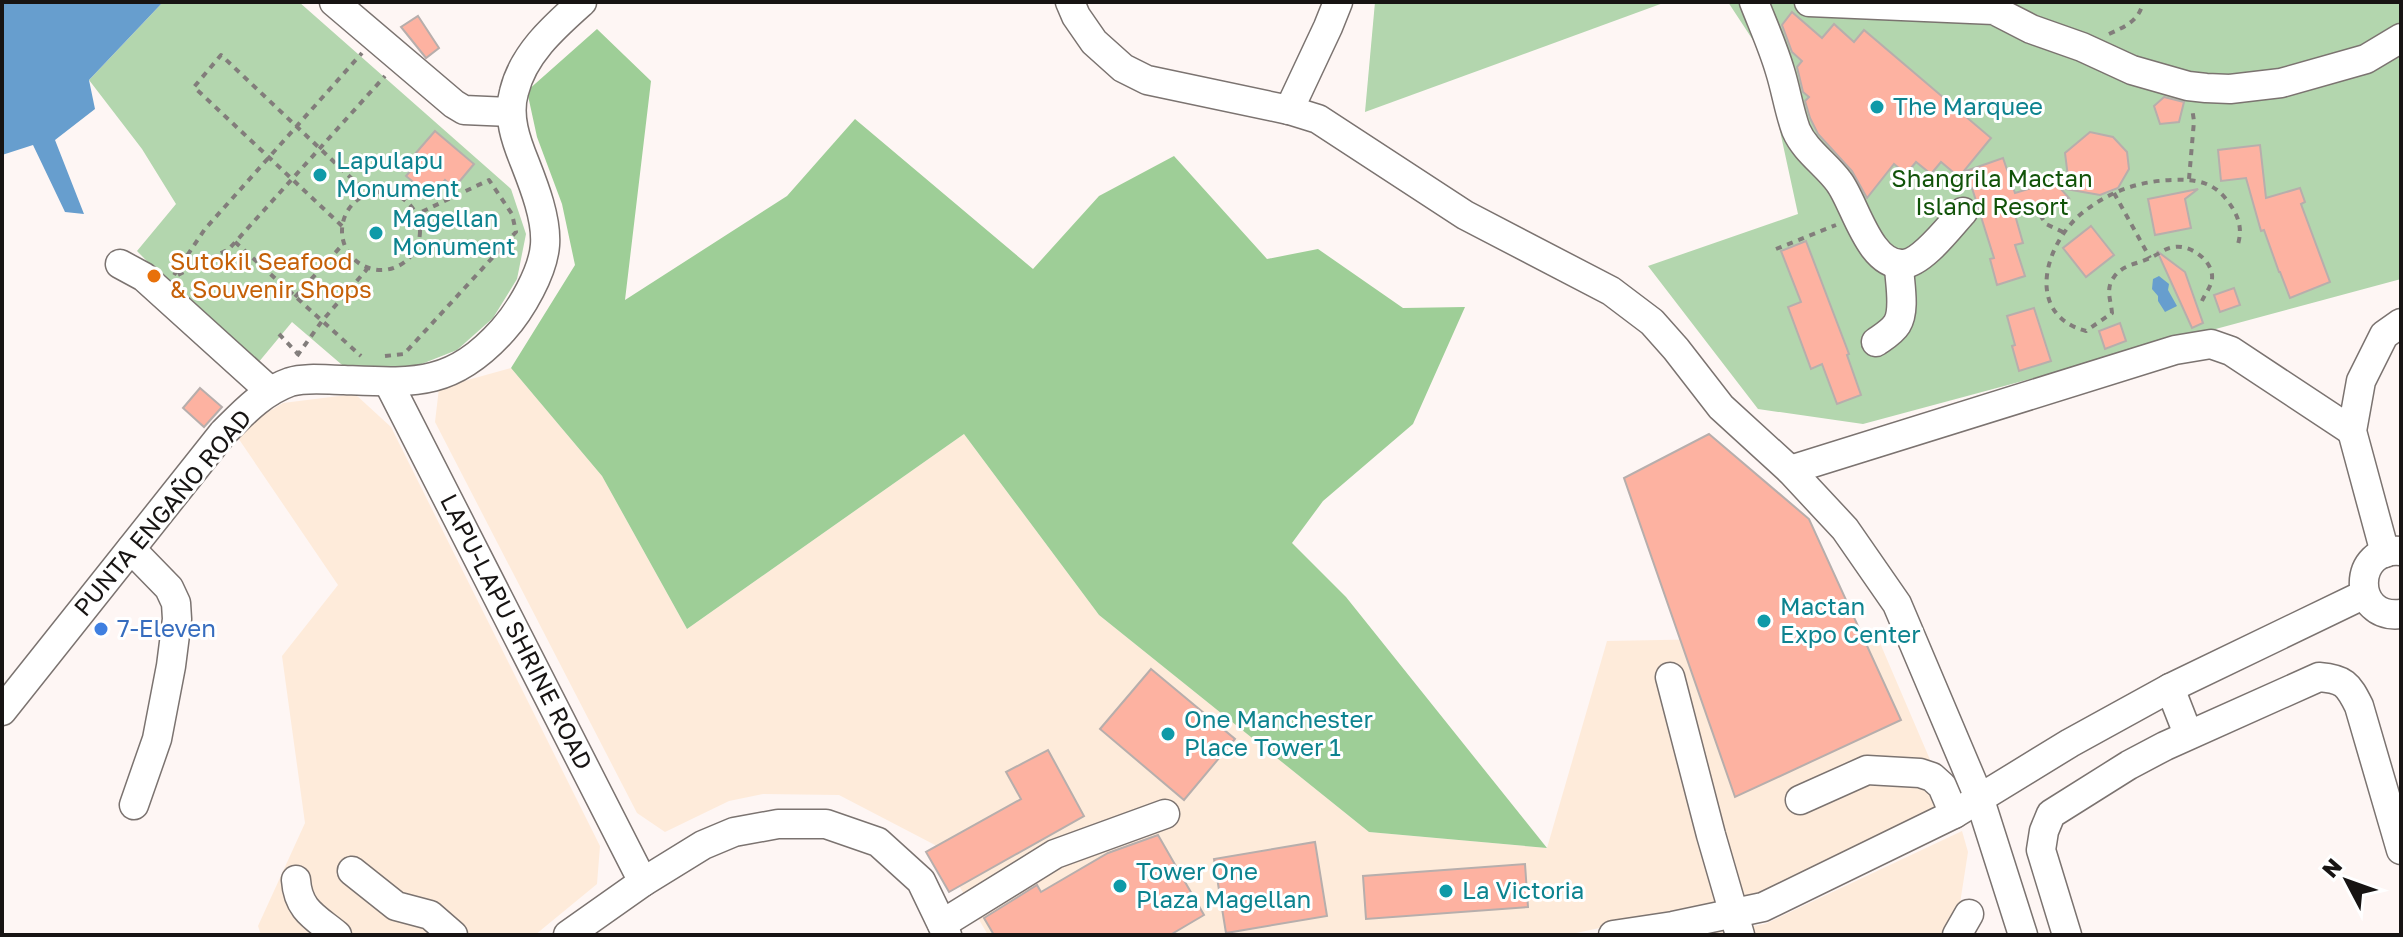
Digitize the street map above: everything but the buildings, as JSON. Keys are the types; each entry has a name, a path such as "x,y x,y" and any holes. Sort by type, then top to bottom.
{"street":[{"path":"334,2 454,104 464,110 511,112"},
{"name":"PUNTA ENGAÑO ROAD","path":"2,711 223,433 270,391 293,381 316,379 426,380 469,363 504,329 534,286 545,245 539,200 514,133 511,112 513,93 524,64 554,27 582,2"},
{"path":"1070,2 1094,42 1123,68 1147,80 1318,119 1465,215 1611,291 1652,322 1721,407 1790,470 1845,529 1897,604 1980,800 2023,935"},
{"path":"1289,110 1338,2"},
{"path":"1754,2 1773,47 1796,128 1805,145 1842,185 1874,247 1887,259 1905,264 1917,259 1963,212"},
{"path":"1809,2 1994,10 2031,29 2082,47 2132,70 2188,86 2230,89 2281,83 2366,59 2401,38"},
{"path":"120,264 144,277 270,391"},
{"path":"1876,342 1898,321 1899,264"},
{"path":"2401,323 2384,335 2361,381 2352,431 2393,552 2376,557 2364,574 2365,594 2377,610 2386,614 2401,614"},
{"path":"1790,470 2175,350 2211,344 2231,351 2352,431"},
{"name":"LAPU-LAPU SHRINE ROAD","path":"388,382 643,882"},
{"path":"131,549 169,588 176,603 177,619 157,739 134,805"},
{"path":"1613,935 1673,926 1737,924 1763,907 1980,800 2070,743 2170,688 2365,594"},
{"path":"1670,677 1737,924"},
{"path":"2067,935 2041,850 2051,814 2129,765 2188,734 2319,677 2335,678 2349,686 2359,706 2401,850"},
{"path":"2170,688 2188,734"},
{"path":"1800,800 1867,770 1920,773 1932,777 1942,786 1954,814"},
{"path":"568,935 643,882 703,845 734,832 778,824 826,824 878,842 921,881 944,929 1055,854 1165,814"},
{"path":"352,871 396,906 430,915 453,935"},
{"path":"296,880 297,895 306,910 337,935"}],"path":[{"path":"2082,47 2130,25 2140,13 2143,2"},
{"path":"375,38 205,229 172,278 229,249 401,58"},
{"path":"342,226 194,87 221,55 368,194"},
{"path":"2188,86 2194,121 2189,179"},
{"path":"2202,301 2213,277 2208,264 2193,250 2178,246 2131,264 2113,278 2109,288 2112,307 2109,316 2086,331 2069,325 2060,317 2053,307 2045,280 2056,246 2083,212 2114,193 2148,181 2189,179 2210,185 2228,202 2240,223 2238,244"},
{"path":"376,356 404,354 516,232 512,214 489,180 417,214"},
{"path":"392,193 407,201 417,214 419,241 410,257 387,270 368,268 358,263 344,243 342,226 350,206 368,194 392,193"},
{"path":"2114,193 2150,259"},
{"path":"2040,215 2046,224 2065,233"},
{"path":"1776,249 1857,217"},
{"path":"235,242 362,357"},
{"path":"295,297 344,243"},
{"path":"313,333 368,268"},
{"path":"279,334 297,353"}],"shaded area":[{"path":"511,368 602,476 687,629 964,434 1099,615 1369,832 1547,848 1607,641 1877,636 1949,804 1774,891 1576,933 988,935 935,845 839,795 763,794 729,801 665,832 637,813 435,422 439,388"},
{"path":"355,394 391,427 600,846 597,884 535,935 261,935 258,926 305,823 282,656 338,585 234,432 283,403"},
{"path":"1962,831 1968,852 1953,935 1700,935 1765,924"}],"green space":[{"path":"163,2 299,2 511,189 526,234 517,279 493,318 457,350 414,367 348,370 292,322 253,369 137,251 176,204 142,149 89,80"},
{"path":"1375,2 1666,2 1365,112"},
{"name":"Shangrila Mactan Island Resort","path":"1728,2 2401,2 2401,279 1863,424 1758,409 1648,266 1798,214 1764,57"},
{"path":"597,29 651,81 625,300 787,196 855,119 1033,269 1099,196 1174,156 1267,259 1318,249 1403,308 1465,307 1413,424 1323,501 1292,543 1346,597 1547,848 1369,832 1099,615 964,434 687,629 602,476 511,368 575,265 562,204 537,137 527,91"}],"water":[{"path":"2,2 163,2 89,80 95,109 55,140 84,214 65,212 33,145 2,155"},
{"path":"2159,276 2169,284 2168,290 2177,306 2165,312 2152,289 2153,279"}],"place":[{"name":"The Marquee","path":"1877,107"},
{"name":"Lapulapu Monument","path":"320,175"},
{"name":"Magellan Monument","path":"376,233"},
{"name":"Sutokil Seafood & Souvenir Shops","path":"154,276"},
{"name":"Mactan Expo Center","path":"1764,621"},
{"name":"7-Eleven","path":"101,629"},
{"name":"One Manchester Place Tower 1","path":"1168,734"},
{"name":"Tower One Plaza Magellan","path":"1120,886"},
{"name":"La Victoria","path":"1446,891"}]}
